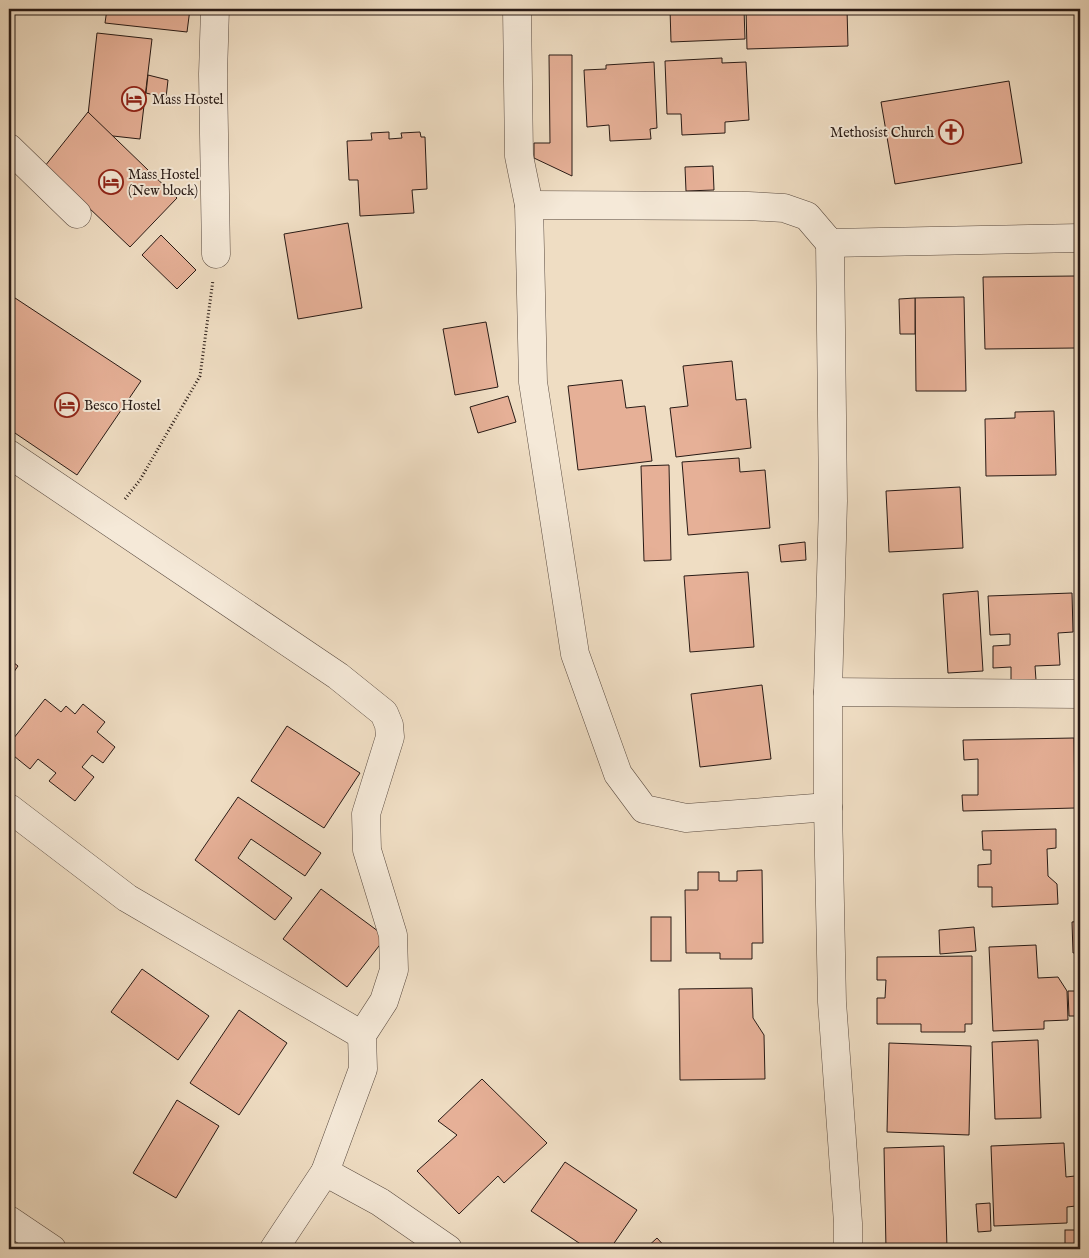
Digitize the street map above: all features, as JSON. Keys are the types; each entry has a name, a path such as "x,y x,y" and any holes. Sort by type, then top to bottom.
{"street":[{"path":"215,9 213,74 216,254"},
{"path":"517,9 519,156 529,205 533,382 575,654 618,774 644,809 686,818 828,806"},
{"path":"9,148 78,214"},
{"path":"529,205 748,206 784,208 807,216 830,243 833,501 828,692 828,806 832,1002 848,1223 848,1249"},
{"path":"830,243 1080,238"},
{"path":"9,454 338,676 384,713 389,725 390,737 366,814 367,850 393,935 394,970 384,1001 362,1035 363,1069 324,1172 274,1249"},
{"path":"828,692 1080,694"},
{"path":"9,808 127,898 362,1035"},
{"path":"324,1172 380,1202 448,1249"},
{"path":"9,1220 52,1249"}],"path":[{"path":"107,520 140,480 200,376 216,254"}],"building":[{"path":"107,9 190,9 187,32 105,23"},
{"path":"670,9 744,9 745,39 671,42"},
{"path":"746,9 847,9 848,46 747,49"},
{"path":"97,33 152,39 140,139 86,133"},
{"path":"549,55 572,55 572,176 534,158 534,143 550,143"},
{"path":"722,58 722,63 746,62 749,120 725,122 725,133 682,135 681,114 667,114 665,61"},
{"path":"654,62 657,128 650,129 651,139 610,141 609,125 587,127 584,70 606,69 606,65"},
{"path":"148,75 168,80 166,98 146,93"},
{"name":"Methosist Church","path":"1009,81 1022,163 895,184 881,102"},
{"name":"Mass Hostel (New block)","path":"88,112 177,198 130,247 45,166"},
{"path":"389,132 389,139 402,138 401,133 420,132 421,137 425,137 427,189 412,190 414,213 360,216 358,180 349,180 347,141 372,140 371,133"},
{"path":"713,166 714,190 686,191 685,167"},
{"path":"348,223 362,308 298,319 284,234"},
{"path":"161,235 196,270 177,289 142,255"},
{"path":"1075,276 1076,348 985,349 983,277"},
{"name":"Besco Hostel","path":"9,294 141,381 77,475 9,429"},
{"path":"964,297 966,391 916,391 915,298"},
{"path":"915,298 915,334 900,334 899,299"},
{"path":"486,322 498,387 455,395 443,329"},
{"path":"732,361 736,400 746,399 751,448 676,457 670,408 688,406 683,366"},
{"path":"622,380 626,408 645,406 652,461 578,470 568,386"},
{"path":"508,396 516,422 478,433 470,407"},
{"path":"1054,411 1056,475 986,476 985,419 1015,418 1015,412"},
{"path":"739,458 740,472 765,470 770,528 688,535 682,462"},
{"path":"669,465 671,560 644,561 641,466"},
{"path":"960,487 963,548 889,552 886,491"},
{"path":"805,542 806,560 781,562 779,545"},
{"path":"748,572 754,647 690,652 684,576"},
{"path":"978,591 983,671 948,673 943,594"},
{"path":"1072,593 1073,632 1058,633 1060,665 1035,666 1036,680 1011,681 1011,667 993,668 993,646 1010,645 1010,634 990,635 988,596"},
{"path":"9,659 18,666 9,679"},
{"path":"762,685 771,759 700,767 691,694"},
{"path":"45,699 61,712 66,706 75,714 83,704 105,722 97,732 115,747 103,763 92,755 82,767 94,777 75,801 49,781 56,773 38,759 30,769 9,752 9,744"},
{"path":"287,726 360,773 324,828 251,781"},
{"path":"1074,738 1075,808 963,811 962,795 978,795 978,759 964,760 963,740"},
{"path":"238,797 321,853 305,876 251,839 238,858 292,898 275,920 195,860"},
{"path":"1056,829 1056,848 1047,849 1048,876 1057,884 1058,904 992,907 992,887 978,887 978,865 991,864 991,850 983,850 982,831"},
{"path":"762,870 763,943 752,943 752,959 720,959 720,953 686,953 685,890 698,890 698,872 719,872 719,881 737,881 737,871"},
{"path":"321,889 386,937 347,987 283,939"},
{"path":"651,917 671,917 671,961 651,961"},
{"path":"1080,921 1080,952 1073,953 1072,922"},
{"path":"974,927 976,951 940,954 939,930"},
{"path":"1036,945 1038,978 1058,977 1067,991 1068,1020 1044,1021 1044,1029 993,1031 989,947"},
{"path":"972,956 972,1024 965,1024 965,1032 921,1032 921,1024 877,1024 877,998 885,998 886,980 877,980 877,957"},
{"path":"142,969 209,1016 178,1060 111,1012"},
{"path":"752,988 753,1018 764,1035 765,1079 680,1080 679,989"},
{"path":"1068,991 1080,991 1080,1016 1069,1016"},
{"path":"239,1010 287,1043 239,1115 190,1083"},
{"path":"1038,1040 1041,1118 995,1119 992,1042"},
{"path":"889,1043 971,1046 969,1135 887,1132"},
{"path":"482,1079 547,1143 504,1183 498,1176 459,1214 417,1171 457,1135 438,1121"},
{"path":"177,1100 219,1126 176,1198 133,1173"},
{"path":"1064,1143 1066,1177 1075,1176 1076,1206 1067,1207 1067,1223 994,1226 991,1146"},
{"path":"944,1146 947,1248 886,1249 884,1148"},
{"path":"565,1162 637,1210 610,1249 588,1249 531,1211"},
{"path":"990,1203 991,1231 978,1232 976,1204"},
{"path":"1065,1230 1080,1230 1080,1249 1065,1249"},
{"path":"657,1238 667,1249 645,1249"}],"place":[{"name":"Mass Hostel","path":"134,99"},
{"name":"Methosist Church","path":"951,132"},
{"name":"Mass Hostel (New block)","path":"111,182"},
{"name":"Besco Hostel","path":"67,405"}]}
